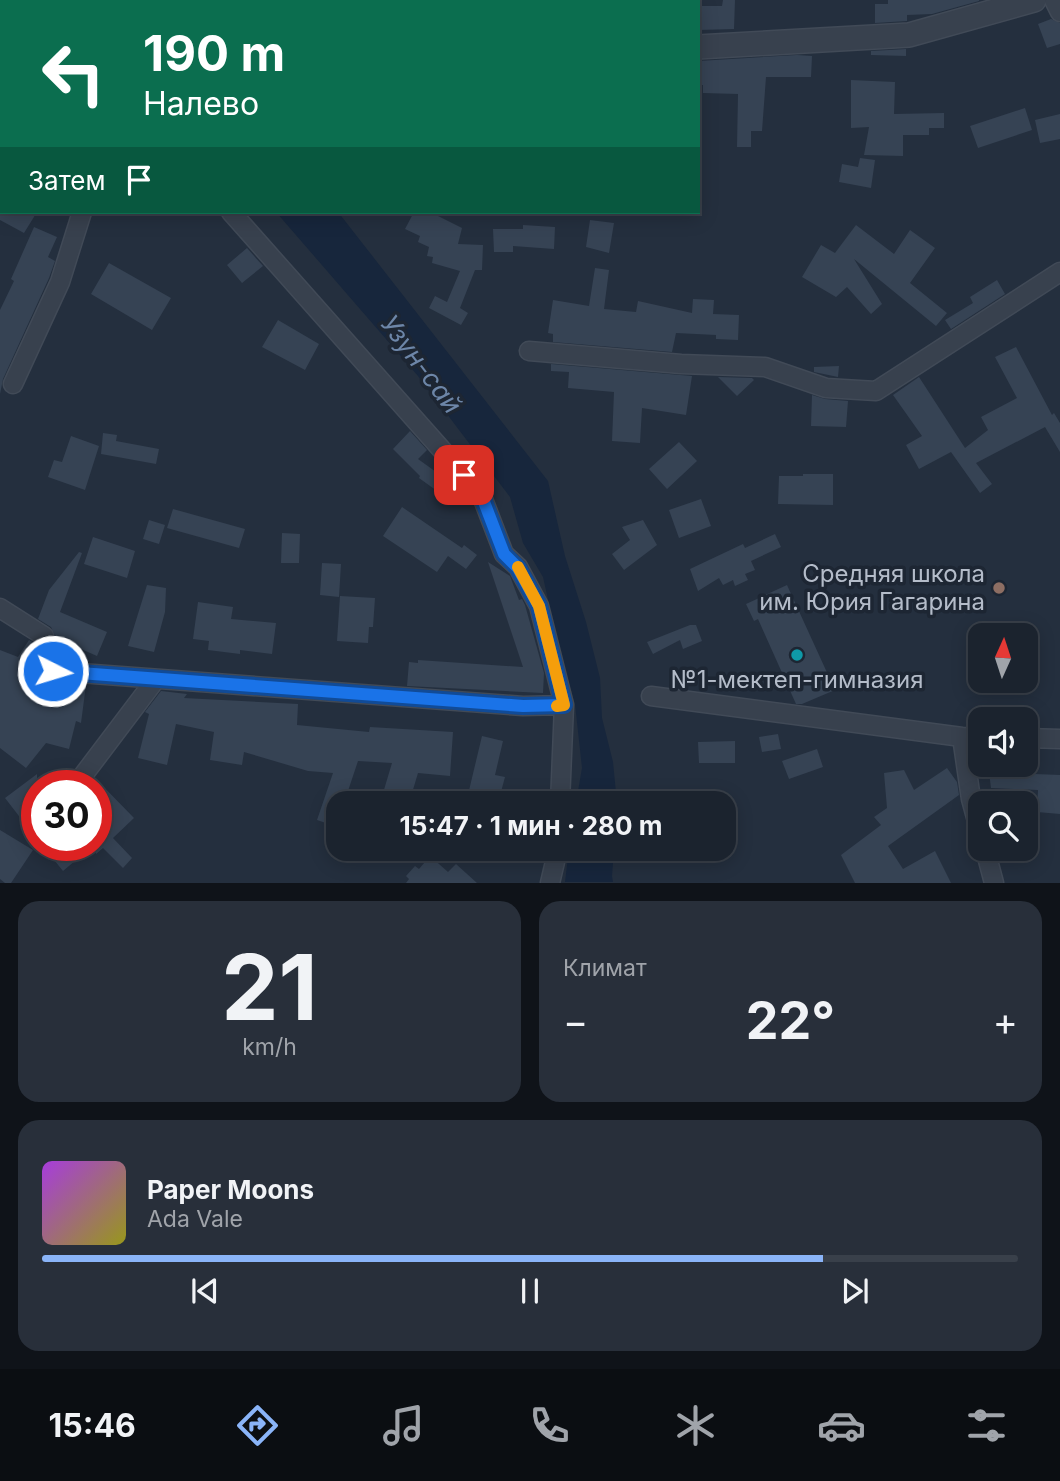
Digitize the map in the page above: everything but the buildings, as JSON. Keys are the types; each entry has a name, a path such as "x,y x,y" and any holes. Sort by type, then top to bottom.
{"street":[{"path":"700,47 909,35 1034,0"},
{"path":"1054,0 1060,12"},
{"path":"12,384 60,282 81,214"},
{"path":"233,214 481,494 504,554 518,568 539,606 564,705 560,791"},
{"path":"529,351 681,364 765,367 826,388 876,391 1060,272"},
{"path":"0,608 44,636 53,671 523,706 564,705"},
{"path":"87,770 156,679"},
{"path":"652,696 968,738"},
{"path":"1038,738 1060,739"},
{"path":"550,883 555,861"},
{"path":"988,861 994,883"}],"water":[{"name":"Узун-сай","path":"278,214 340,214 548,481 565,556 600,678 602,718 613,762 616,791 578,791 582,768 575,704 543,577 523,543 510,497 418,376"},
{"path":"568,861 613,861 613,882 565,882"}],"slow traffic":[{"path":"518,567 539,606 564,705 557,706"}],"place":[{"name":"Средняя школа им. Юрия Гагарина","path":"999,588"},
{"name":"№1-мектеп-гимназия","path":"797,655"}],"route":[{"path":"53,671 293,691 523,706 564,705 539,606 518,568 504,554 481,494 464,475"}]}
